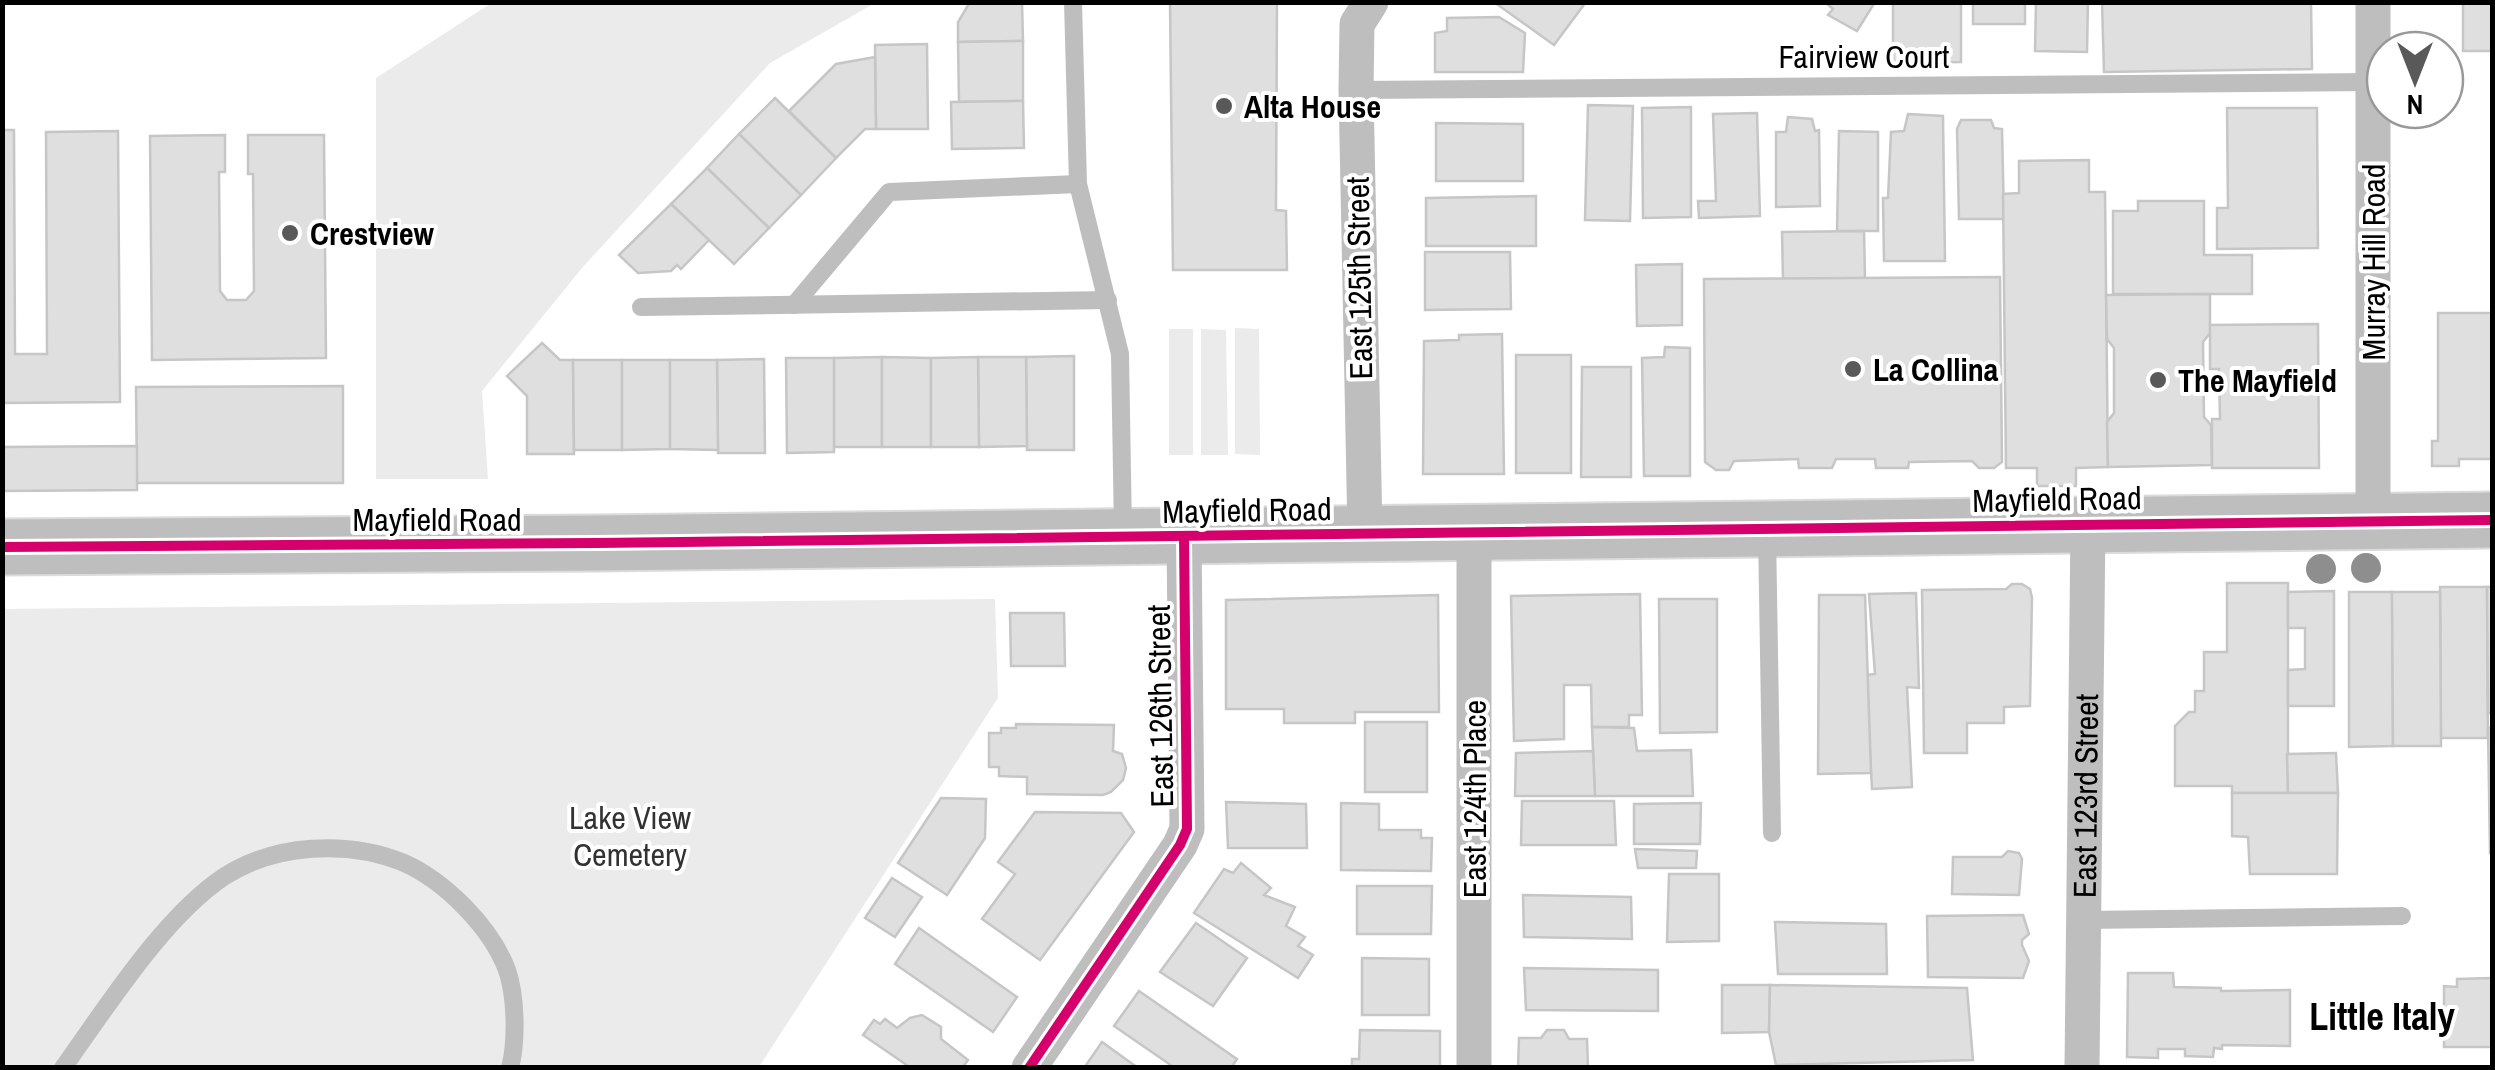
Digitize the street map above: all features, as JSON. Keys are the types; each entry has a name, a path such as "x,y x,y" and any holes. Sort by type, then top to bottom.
{"main road":[{"name":"Mayfield Road","path":"2,547 2492,520"}],"street":[{"name":"Murray Hill Road","path":"2373,2 2373,30"},
{"name":"East 125th Street","path":"1364,13 1356,90 1365,533"},
{"name":"Murray Hill Road","path":"2372,130 2373,521"},
{"name":"East 123rd Street","path":"2082,1068 2088,523"},
{"name":"East 124th Place","path":"1474,532 1474,1068"},
{"name":"East 126th Street","path":"1029,1068 1180,845 1186,829 1184,536"}],"lane":[{"path":"1073,2 1078,184 1120,354 1124,537"},
{"name":"Fairview Court","path":"1356,90 2365,82"},
{"path":"794,305 889,192 1078,184"},
{"path":"641,307 1108,300"},
{"path":"1766,528 1772,833"},
{"path":"62,1068 163,934 203,894 227,875 276,853 338,847 402,862 440,886 483,928 507,970 516,1043 510,1068"},
{"path":"2083,920 2402,916"}],"green space":[{"path":"493,2 875,3 770,63 582,268 482,391 488,479 376,479 376,78"},
{"path":"1235,328 1259,329 1260,455 1235,454"},
{"path":"1169,329 1193,329 1193,455 1169,455"},
{"path":"1201,329 1226,330 1228,455 1201,455"},
{"name":"Lake View Cemetery","path":"995,599 998,698 759,1067 3,1067 2,609"}],"building":[{"path":"970,2 1022,2 1023,41 958,42 958,22"},
{"name":"Alta House","path":"1170,2 1277,2 1276,210 1286,211 1287,270 1173,270"},
{"path":"1494,2 1586,2 1554,45"},
{"path":"1825,2 1875,2 1857,31 1828,15 1833,9"},
{"path":"1893,2 1961,2 1961,62 1893,63"},
{"path":"1973,2 2025,2 2025,24 1973,24"},
{"path":"2036,2 2088,2 2087,52 2035,51"},
{"path":"2102,2 2311,2 2312,69 2104,72"},
{"path":"2463,2 2492,2 2492,51 2465,51"},
{"path":"1499,17 1525,33 1523,72 1435,72 1435,33 1447,31 1447,18"},
{"path":"1023,41 1023,101 959,102 958,42"},
{"path":"927,44 928,129 876,129 875,45"},
{"path":"875,57 876,129 865,129 836,158 789,111 836,64"},
{"path":"775,98 836,158 801,195 739,134"},
{"path":"1023,101 1024,148 952,149 951,102"},
{"path":"1588,105 1633,106 1630,221 1585,220"},
{"path":"1691,107 1691,217 1643,218 1642,108"},
{"path":"2227,108 2317,108 2318,248 2217,249 2217,208 2228,208"},
{"path":"1757,113 1760,216 1699,218 1698,201 1716,201 1713,114"},
{"path":"1908,114 1943,116 1945,261 1884,261 1883,198 1888,198 1891,132 1904,131"},
{"path":"1788,117 1812,119 1815,131 1819,130 1820,206 1776,207 1776,132 1786,132"},
{"path":"1961,120 1991,120 1994,128 2002,129 2004,219 1959,219 1957,129"},
{"path":"1436,123 1523,124 1523,181 1436,181"},
{"path":"2,130 14,130 15,354 47,354 46,132 118,131 120,402 2,403"},
{"path":"1839,131 1878,132 1878,231 1837,231"},
{"path":"739,134 801,195 769,228 707,168"},
{"name":"Crestview","path":"225,135 225,172 219,172 220,291 227,300 246,300 254,291 253,174 248,174 248,135 324,135 326,358 152,360 150,136"},
{"path":"2089,160 2089,192 2105,192 2108,467 2076,468 2076,486 2037,486 2037,468 2006,468 2003,194 2019,193 2019,161"},
{"path":"707,168 769,228 734,264 671,204"},
{"path":"1536,196 1536,246 1426,246 1426,198"},
{"path":"2138,201 2204,201 2204,255 2252,255 2252,294 2113,294 2113,211 2138,211"},
{"path":"671,204 709,240 681,269 677,265 671,271 638,273 619,255"},
{"path":"1864,231 1865,278 1783,280 1782,232"},
{"path":"1425,252 1510,252 1511,309 1425,310"},
{"path":"1682,264 1682,325 1637,326 1636,265"},
{"name":"La Collina","path":"2000,277 2002,462 1994,468 1979,468 1972,461 1909,462 1908,468 1876,468 1875,459 1836,459 1832,468 1799,468 1798,459 1734,461 1729,470 1716,470 1705,462 1704,279"},
{"name":"The Mayfield","path":"2210,294 2210,333 2203,342 2204,417 2211,425 2212,465 2108,467 2107,422 2114,413 2114,348 2107,339 2106,295"},
{"path":"2438,313 2492,313 2492,459 2459,459 2459,466 2432,466 2432,441 2438,441"},
{"path":"2318,324 2319,468 2212,468 2212,419 2220,419 2219,369 2210,369 2210,325"},
{"path":"1502,334 1504,474 1423,474 1424,341"},
{"path":"542,343 560,360 573,360 574,454 527,454 527,396 507,376"},
{"path":"1665,347 1690,348 1690,476 1644,476 1642,358 1664,357"},
{"path":"1516,355 1571,355 1571,473 1516,473"},
{"path":"1074,356 1074,450 1027,450 1026,357"},
{"path":"882,357 882,447 834,447 834,358"},
{"path":"882,357 931,358 931,447 882,447"},
{"path":"978,357 1026,357 1027,446 979,447"},
{"path":"978,357 979,447 931,447 931,358"},
{"path":"786,358 834,358 834,452 787,453"},
{"path":"764,359 765,453 718,453 717,360"},
{"path":"573,360 622,360 622,450 574,450"},
{"path":"622,360 670,360 670,449 622,450"},
{"path":"670,360 717,360 718,450 670,449"},
{"path":"1582,367 1631,367 1631,477 1581,477"},
{"path":"343,386 343,483 137,483 136,387"},
{"path":"137,446 137,490 2,491 2,447"},
{"path":"2227,583 2288,583 2288,793 2232,793 2232,786 2175,786 2175,726 2189,712 2195,712 2195,691 2204,691 2204,652 2227,652"},
{"path":"2012,584 2030,589 2032,598 2030,706 2004,707 2004,723 1967,723 1967,753 1924,753 1922,590 2006,589"},
{"path":"2440,587 2487,587 2488,738 2441,738"},
{"path":"2487,587 2492,587 2492,713 2488,713"},
{"path":"2334,591 2334,706 2288,706 2288,670 2305,669 2305,628 2288,628 2288,592"},
{"path":"2349,592 2392,592 2393,746 2349,747"},
{"path":"2392,592 2440,592 2441,746 2393,746"},
{"path":"1916,593 1919,688 1907,687 1912,787 1872,789 1866,675 1875,674 1869,594"},
{"path":"1640,594 1642,715 1629,715 1629,727 1592,727 1591,685 1564,685 1564,739 1514,741 1511,596"},
{"path":"1438,595 1439,712 1355,712 1355,723 1284,723 1284,709 1226,709 1226,600"},
{"path":"1819,595 1865,595 1871,773 1818,774"},
{"path":"1659,599 1717,599 1717,732 1660,733"},
{"path":"1010,613 1064,613 1065,666 1011,666"},
{"path":"1365,722 1427,722 1427,792 1365,792"},
{"path":"1016,724 1114,725 1113,751 1122,754 1126,768 1123,780 1103,795 1027,794 1027,777 999,776 999,767 989,767 989,733 1016,728"},
{"path":"1592,727 1634,728 1637,751 1691,750 1693,796 1595,796"},
{"path":"2488,728 2492,728 2492,853 2490,853"},
{"path":"1593,751 1595,796 1515,796 1516,753"},
{"path":"2336,753 2338,793 2288,793 2287,754"},
{"path":"2232,793 2338,793 2337,874 2250,874 2248,837 2232,836"},
{"path":"941,798 986,799 985,838 947,895 898,863"},
{"path":"1522,801 1614,801 1616,845 1521,845"},
{"path":"1226,802 1306,804 1307,848 1228,848"},
{"path":"1341,803 1379,804 1379,830 1421,830 1421,838 1432,838 1431,871 1341,870"},
{"path":"1701,803 1700,844 1634,844 1634,804"},
{"path":"1035,812 1121,813 1134,832 1040,960 982,919 1015,874 998,862"},
{"path":"1635,849 1697,851 1696,868 1638,868"},
{"path":"2008,851 2019,853 2022,859 2019,895 1952,894 1953,857 2002,857"},
{"path":"1241,863 1271,888 1264,895 1295,907 1286,926 1305,937 1298,946 1313,955 1298,978 1194,913 1224,869 1233,873"},
{"path":"1669,874 1719,874 1719,941 1667,942"},
{"path":"892,878 922,897 895,937 865,918"},
{"path":"1357,886 1432,886 1431,934 1357,934"},
{"path":"1523,895 1631,897 1632,939 1524,937"},
{"path":"2023,915 2029,934 2022,945 2029,961 2023,978 1928,977 1927,916"},
{"path":"1775,922 1886,924 1887,974 1778,974"},
{"path":"1196,923 1247,958 1213,1006 1160,972"},
{"path":"919,928 1017,997 993,1032 895,964"},
{"path":"1362,958 1429,959 1429,1015 1362,1015"},
{"path":"1524,968 1658,970 1658,1011 1526,1010"},
{"path":"2128,973 2173,973 2174,987 2290,990 2290,1046 2222,1045 2222,1049 2214,1048 2213,1057 2185,1056 2185,1049 2158,1049 2158,1058 2127,1057"},
{"path":"2492,978 2492,1047 2444,1047 2444,986 2457,987 2457,979"},
{"path":"1722,985 1770,985 1769,1032 1722,1033"},
{"path":"1770,985 1967,988 1973,1060 1776,1065 1769,1032"},
{"path":"1139,991 1237,1059 1231,1068 1175,1068 1114,1026"},
{"path":"922,1015 941,1027 941,1039 968,1060 962,1068 911,1068 863,1035 874,1020 880,1024 885,1019 897,1028"},
{"path":"1360,1030 1440,1031 1440,1068 1352,1068 1352,1059 1359,1059"},
{"path":"1547,1030 1564,1030 1569,1039 1587,1039 1588,1068 1518,1068 1519,1038 1541,1038"},
{"path":"1102,1042 1138,1068 1084,1068"}],"cycle path":[{"path":"2,547 2492,520"},
{"path":"1029,1068 1187,829 1184,536"}],"place":[{"name":"Alta House","path":"1224,106"},
{"name":"Crestview","path":"290,233"},
{"name":"La Collina","path":"1853,369"},
{"name":"The Mayfield","path":"2158,380"}],"district":[{"name":"Little Italy","path":"2382,1016"}]}
